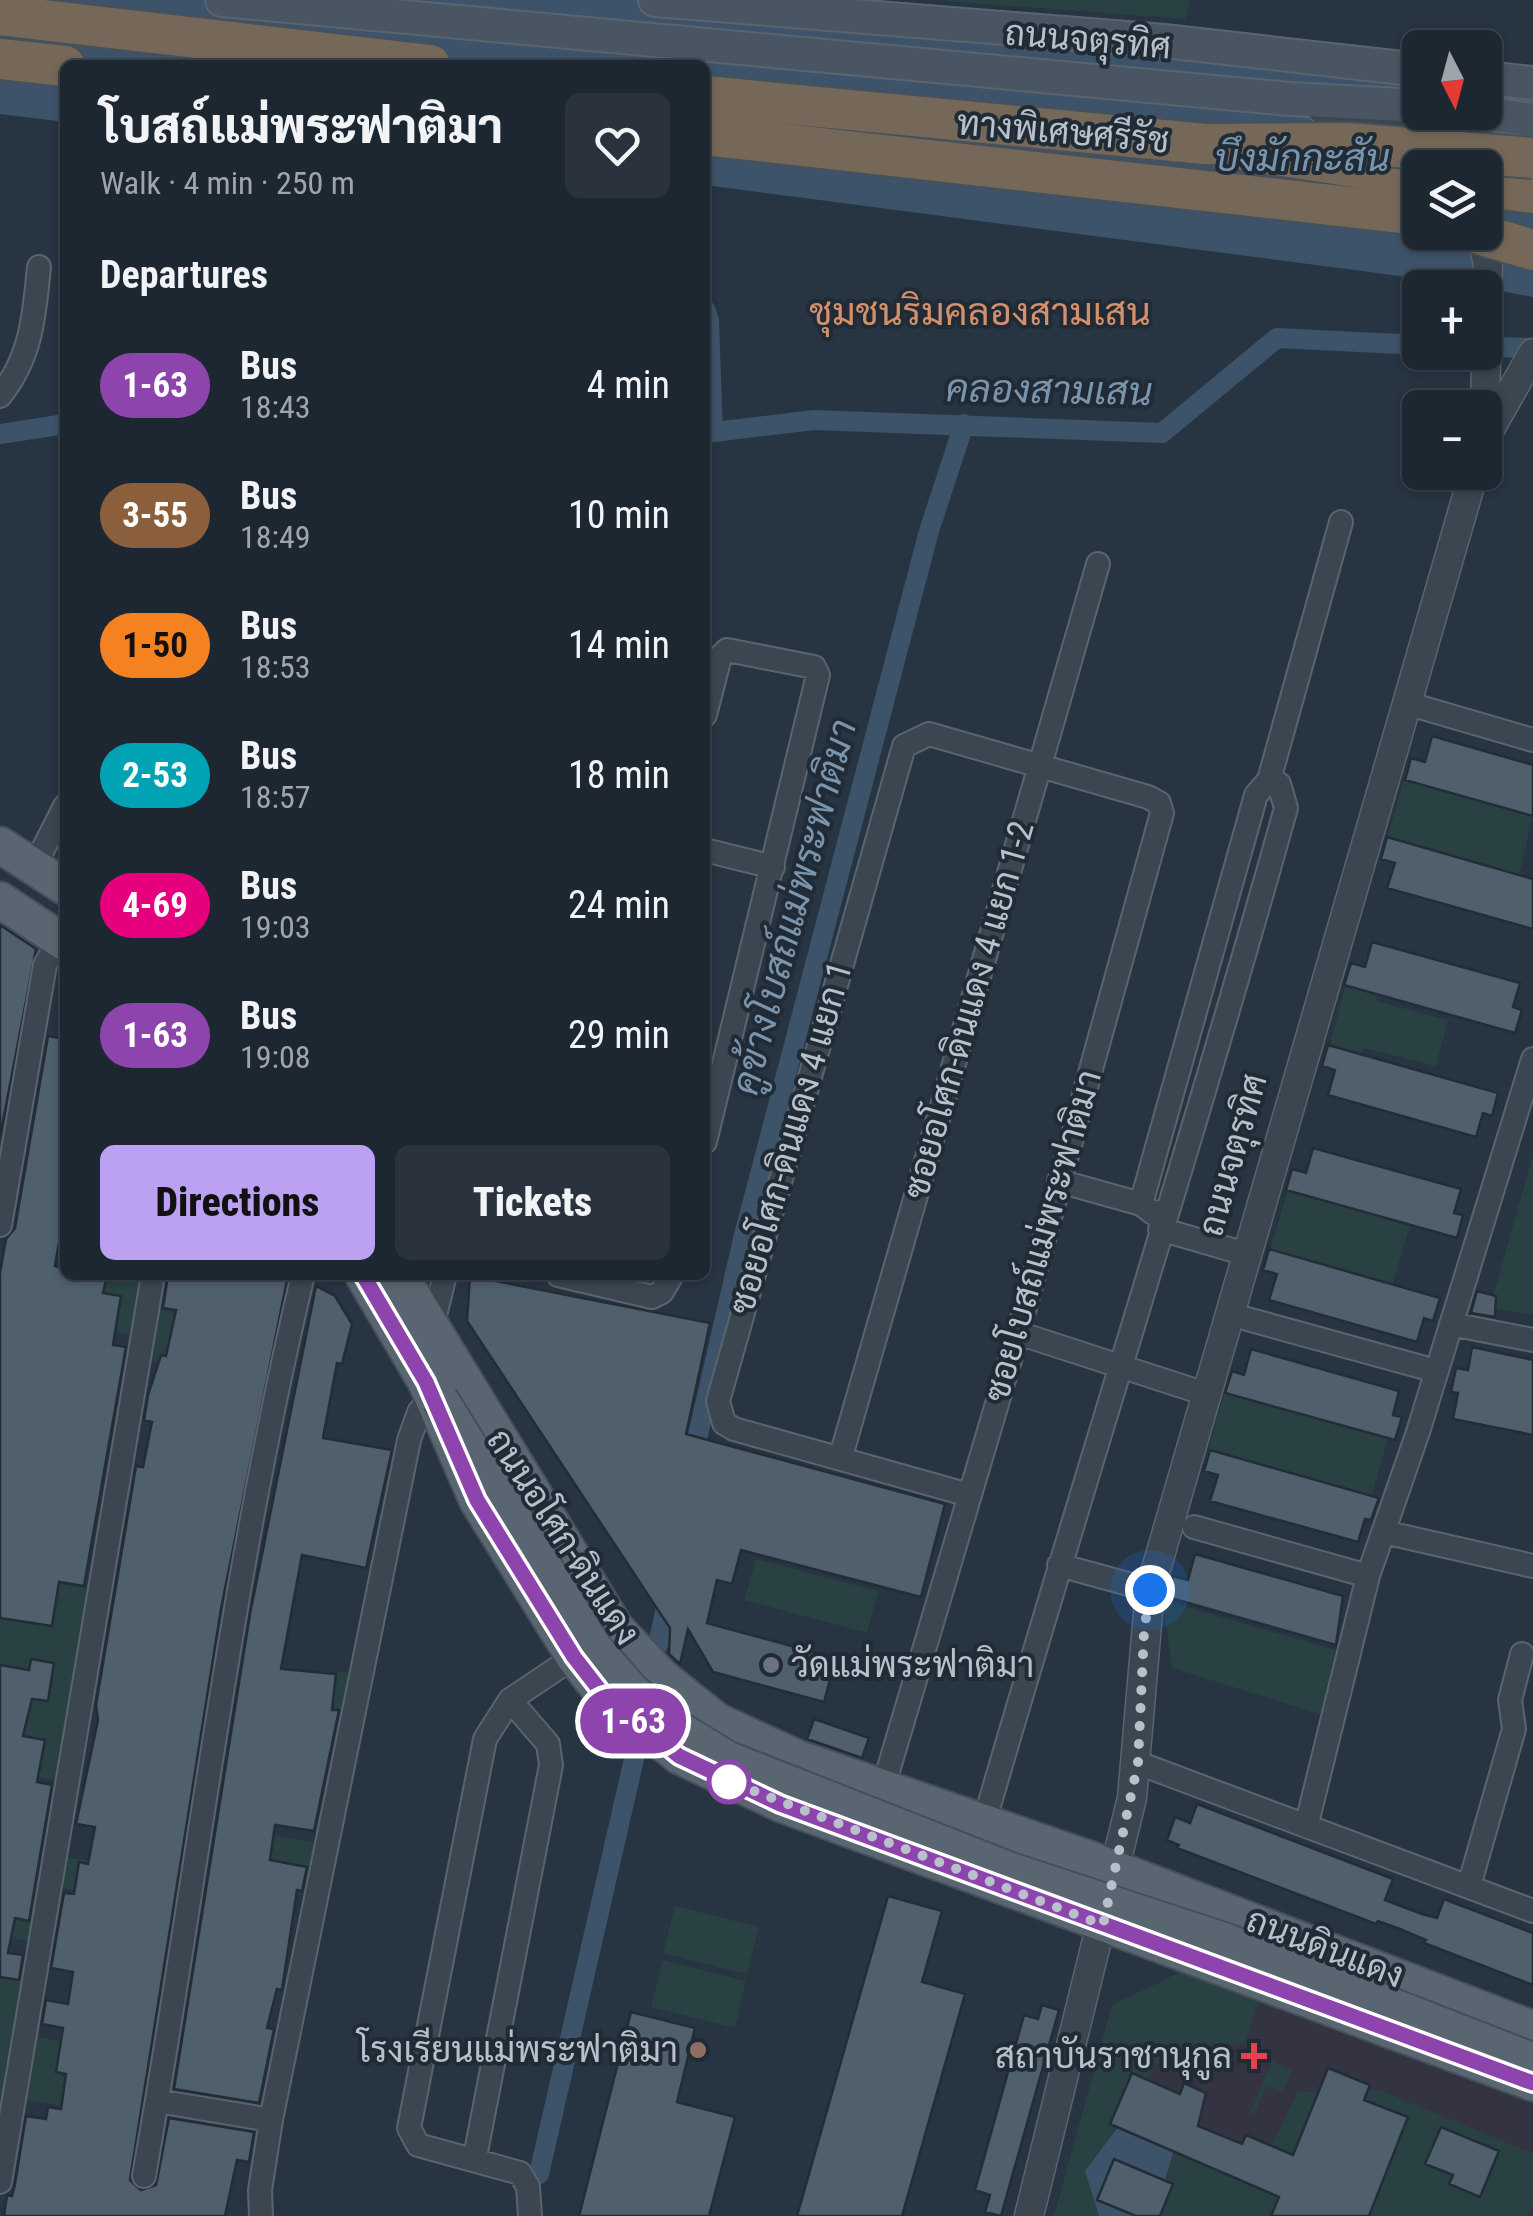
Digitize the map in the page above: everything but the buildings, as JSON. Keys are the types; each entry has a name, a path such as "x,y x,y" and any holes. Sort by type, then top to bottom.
{"highway":[{"path":"0,15 387,60"},
{"path":"0,58 60,65"},
{"name":"ทางพิเศษศรีรัช","path":"710,96 1205,144 1402,202"},
{"name":"ทางพิเศษศรีรัช","path":"710,135 1402,205"},
{"path":"1205,144 1348,144 1533,158"},
{"path":"1502,189 1533,193"},
{"path":"1502,226 1533,231"},
{"path":"1502,241 1533,250"}],"main road":[{"path":"0,40 69,0"},
{"name":"ถนนจตุรทิศ","path":"222,0 1290,100 1402,105"},
{"name":"ถนนจตุรทิศ","path":"655,0 1164,41 1402,68"},
{"path":"1502,80 1533,83"},
{"path":"1502,116 1533,120"},
{"path":"0,846 60,929"},
{"path":"17,871 60,885"},
{"path":"0,900 60,931"},
{"name":"ถนนอโศก-ดินแดง","path":"366,1280 433,1393 477,1500 574,1657 602,1693 641,1728 679,1756 725,1780 1103,1925"},
{"name":"ถนนอโศก-ดินแดง","path":"403,1280 590,1589 637,1654 718,1720 796,1758 1117,1869"},
{"name":"ถนนดินแดง","path":"433,1393 595,1649 658,1713 727,1759 1012,1871 1225,1941 1533,2061"},
{"name":"ถนนดินแดง","path":"1117,1869 1533,2029"},
{"name":"ถนนดินแดง","path":"1103,1925 1533,2083"},
{"path":"1288,1990 1306,1940"}],"street":[{"name":"ถนนจตุรทิศ","path":"1290,100 1398,128 1428,150"},
{"path":"1485,250 1488,262 1485,390"},
{"path":"0,396 19,372 30,345 40,267"},
{"path":"1502,408 1533,353"},
{"name":"ถนนจตุรทิศ","path":"1028,2216 1117,1869 1138,1763 1144,1632 1150,1590 1469,490"},
{"path":"1141,1204 1203,995 1256,795 1268,780 1341,522"},
{"name":"ซอยอโศก-ดินแดง 4 แยก 1-2","path":"841,1456 1098,564"},
{"path":"710,696 720,657 727,650 814,667 818,675 710,1122"},
{"path":"1406,703 1533,740"},
{"name":"ซอยอโศก-ดินแดง 4 แยก 1","path":"969,1494 724,1423 718,1401 732,1340 904,746 929,734 1039,766"},
{"name":"ซอยโบสถ์แม่พระฟาติมา","path":"883,1788 1018,1333 1162,813 1158,803 1148,797 1039,766"},
{"path":"984,1824 1118,1365 1232,1003 1286,808 1279,784 1268,780"},
{"path":"17,871 60,813"},
{"path":"710,851 773,867"},
{"path":"0,1225 45,965 60,938"},
{"path":"1203,995 1232,1003"},
{"path":"1307,1823 1368,1576 1452,1324 1533,1059"},
{"path":"1059,1181 1141,1204 1163,1220 1246,1254"},
{"path":"0,2182 153,1280"},
{"path":"144,2176 207,1778 282,1362 302,1280"},
{"path":"432,1327 445,1280"},
{"path":"586,1280 652,1297 670,1280"},
{"path":"1229,1314 1436,1371"},
{"path":"1452,1324 1533,1340"},
{"path":"1018,1333 1206,1394"},
{"path":"261,2216 260,2190 272,2120 409,1440 433,1393"},
{"path":"1194,1526 1368,1576"},
{"path":"1384,1532 1533,1566"},
{"path":"1059,1566 1150,1590"},
{"path":"1469,1886 1514,1729 1510,1700 1522,1654"},
{"path":"530,2216 528,2188 520,2173 474,2157 418,2145 409,2128 485,1739 510,1700 574,1657"},
{"path":"474,2157 551,1765 548,1744 510,1700"},
{"path":"1138,1763 1307,1823 1533,1911"},
{"path":"157,2100 272,2120"}],"shaded area":[{"name":"สถาบันราชานุกูล","path":"1187,1969 1533,2105 1533,2216 1054,2216 1112,2005"}],"green space":[{"path":"931,0 1190,0 1186,19"},
{"path":"1404,778 1533,814 1519,876 1387,839"},
{"path":"1346,983 1378,992 1376,1001 1448,1020 1436,1066 1364,1048 1360,1057 1329,1048"},
{"path":"1533,1155 1533,1315 1490,1307"},
{"path":"1289,1185 1411,1222 1391,1290 1269,1254"},
{"path":"80,1280 145,1280 135,1336 97,1329"},
{"path":"154,1308 179,1313 168,1365 146,1360"},
{"path":"1226,1386 1390,1432 1369,1504 1206,1458"},
{"path":"756,1559 878,1591 867,1633 744,1600"},
{"path":"52,1583 92,1589 60,1781 0,1772 0,1614"},
{"path":"1163,1600 1342,1652 1323,1715 1172,1668"},
{"path":"336,1671 356,1673 349,1709 331,1708"},
{"path":"270,1834 320,1844 316,1867 266,1859"},
{"path":"62,1857 95,1861 92,1894 57,1887"},
{"path":"7,1895 39,1901 32,1941 0,1937"},
{"path":"675,1906 759,1927 747,1974 663,1953"},
{"path":"663,1960 746,1981 735,2028 651,2007"},
{"path":"1187,1969 1260,1998 1244,2044 1196,2047 1154,2065 1139,2096 1085,2171 1099,2216 1054,2216 1112,2005"},
{"path":"0,1978 25,1981 0,2126"},
{"path":"32,2036 66,2042 62,2076 109,2083 105,2113 20,2099 30,2090 26,2072"},
{"path":"1272,2061 1292,2070 1283,2092 1267,2086 1254,2116 1250,2112"},
{"path":"1379,2090 1533,2153 1533,2206 1527,2216 1156,2216 1176,2144 1259,2169 1298,2092"}],"water":[{"name":"บึงมักกะสัน","path":"0,0 845,0 1402,63 1402,130 1502,130 1502,75 1533,78 1533,297 1502,291 1502,270 1402,270 1402,276 710,186 710,60 60,60 60,121 0,114"},
{"path":"1118,2127 1174,2150 1165,2180 1114,2159 1097,2200 1136,2216 1099,2216 1085,2171"}],"waterway":[{"name":"คลองสามเสน","path":"710,432 814,420 1162,433 1277,338 1402,344"},
{"name":"คลองสามเสน","path":"1502,347 1533,348"},
{"path":"710,348 713,432"},
{"name":"คูข้างโบสถ์แม่พระฟาติมา","path":"692,1461 744,1235 929,531 964,424"},
{"name":"คลองสามเสน","path":"0,434 60,425"},
{"name":"คูข้างโบสถ์แม่พระฟาติมา","path":"658,1645 669,1593"},
{"name":"คูข้างโบสถ์แม่พระฟาติมา","path":"539,2174 637,1746"}],"bus line":[{"name":"1-63","path":"366,1280 426,1382 477,1500 574,1657 602,1693 679,1756 780,1804 1103,1925 1280,1986 1533,2083"}],"place":[{"name":"วัดแม่พระฟาติมา","path":"771,1665"},
{"name":"โรงเรียนแม่พระฟาติมา","path":"698,2050"},
{"name":"สถาบันราชานุกูล","path":"1254,2056"}],"district":[{"name":"ชุมชนริมคลองสามเสน","path":"980,312"}],"route":[{"path":"729,1782 725,1780 1103,1925 1138,1763 1144,1632 1150,1590"}]}
